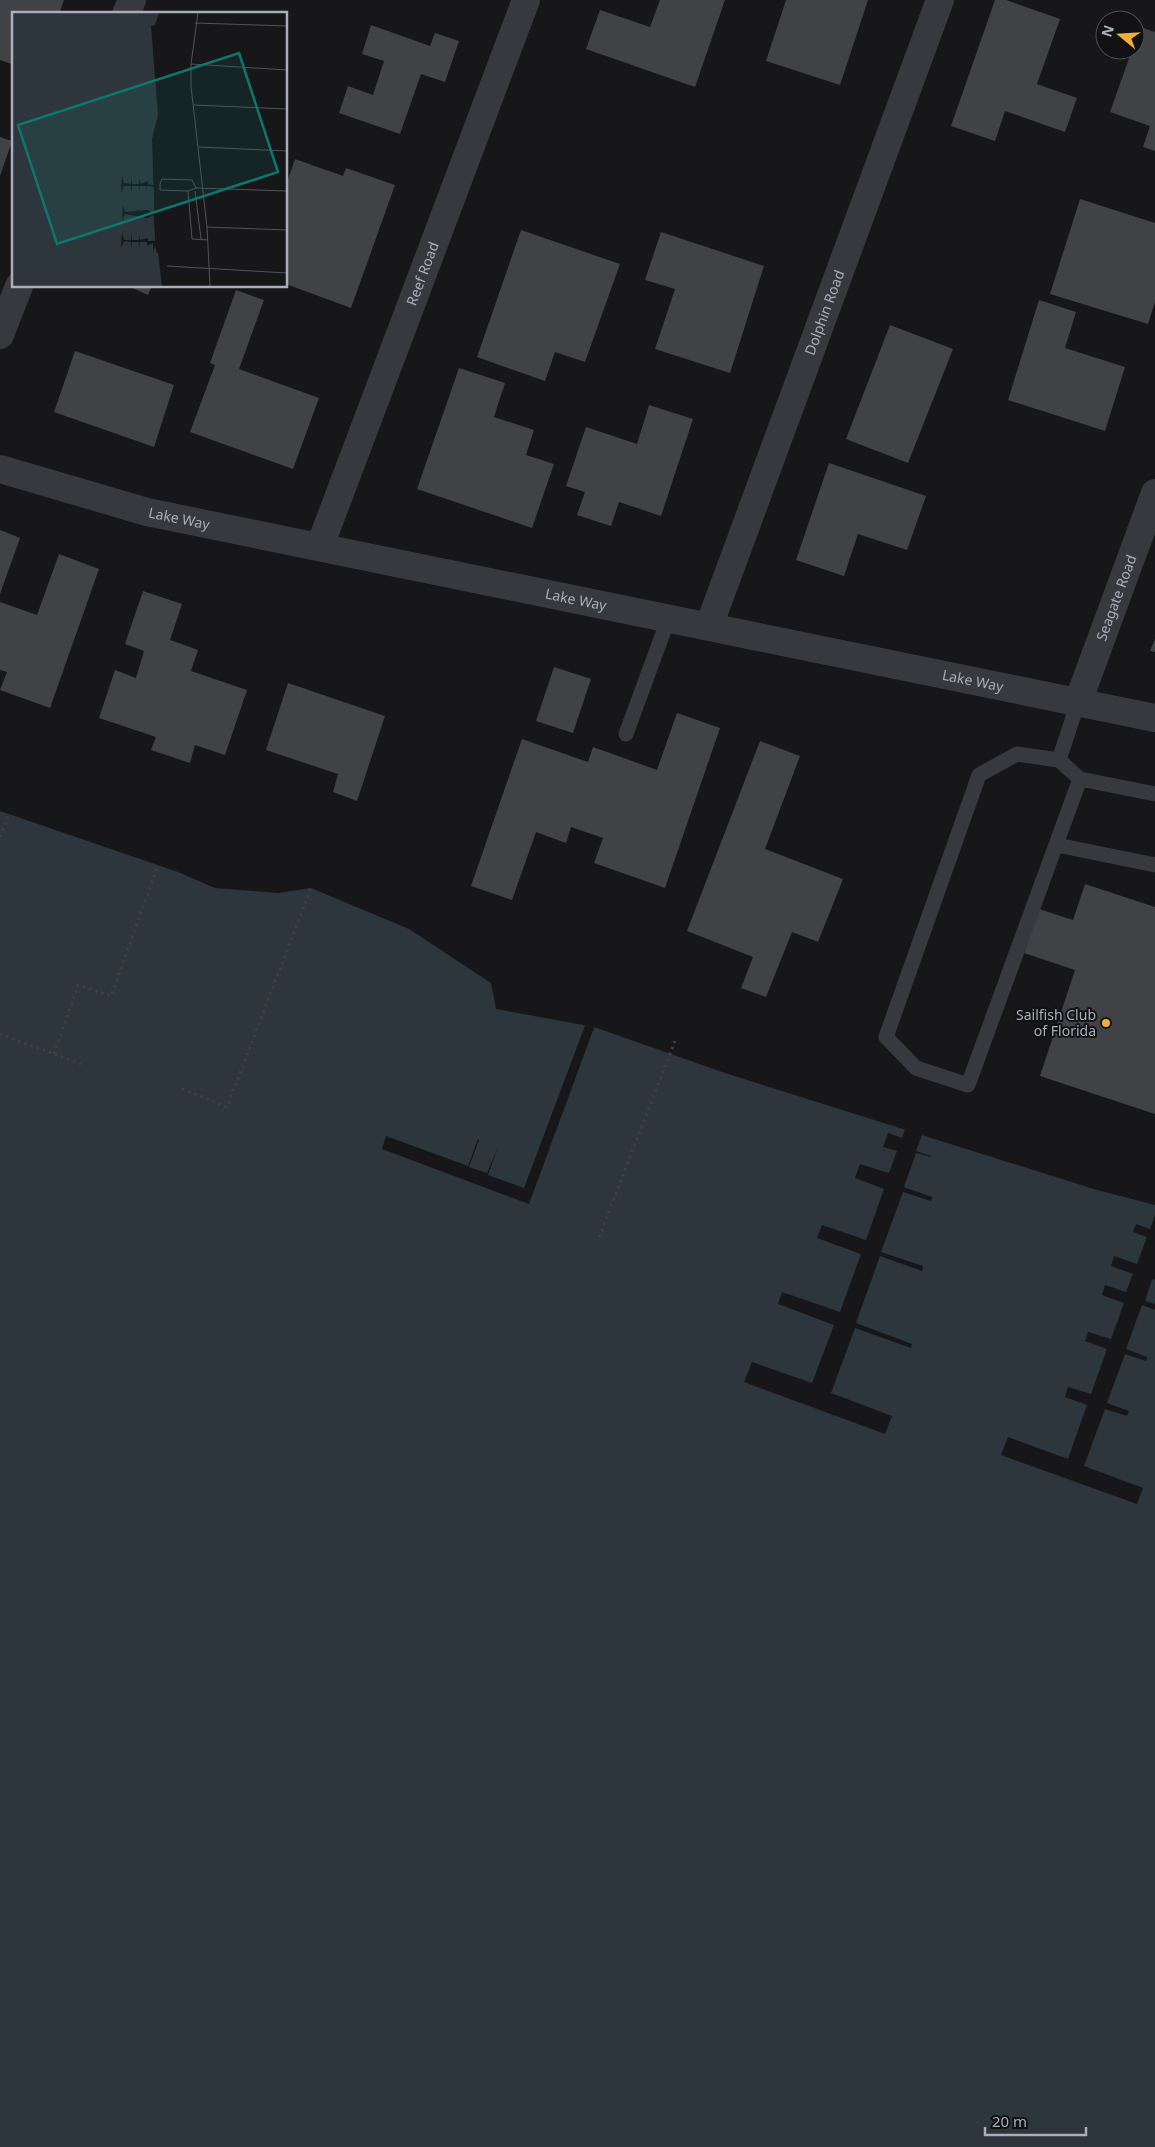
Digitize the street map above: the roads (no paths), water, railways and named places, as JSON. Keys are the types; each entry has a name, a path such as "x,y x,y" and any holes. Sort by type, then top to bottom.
{"street":[{"path":"127,12 132,0"},
{"name":"Reef Road","path":"320,546 526,0"},
{"name":"Dolphin Road","path":"709,626 940,0"},
{"path":"0,335 18,288"},
{"name":"Lake Way","path":"0,469 147,512 1155,718"},
{"name":"Seagate Road","path":"1078,702 1155,493"}],"lane":[{"path":"626,734 668,617"},
{"path":"1059,760 1078,702"},
{"path":"1080,779 968,1085 916,1068 886,1037 979,775 1017,754 1059,760 1080,779 1155,794"},
{"path":"1057,845 1155,865"}],"place":[{"name":"Sailfish Club of Florida","path":"1106,1023"}]}
